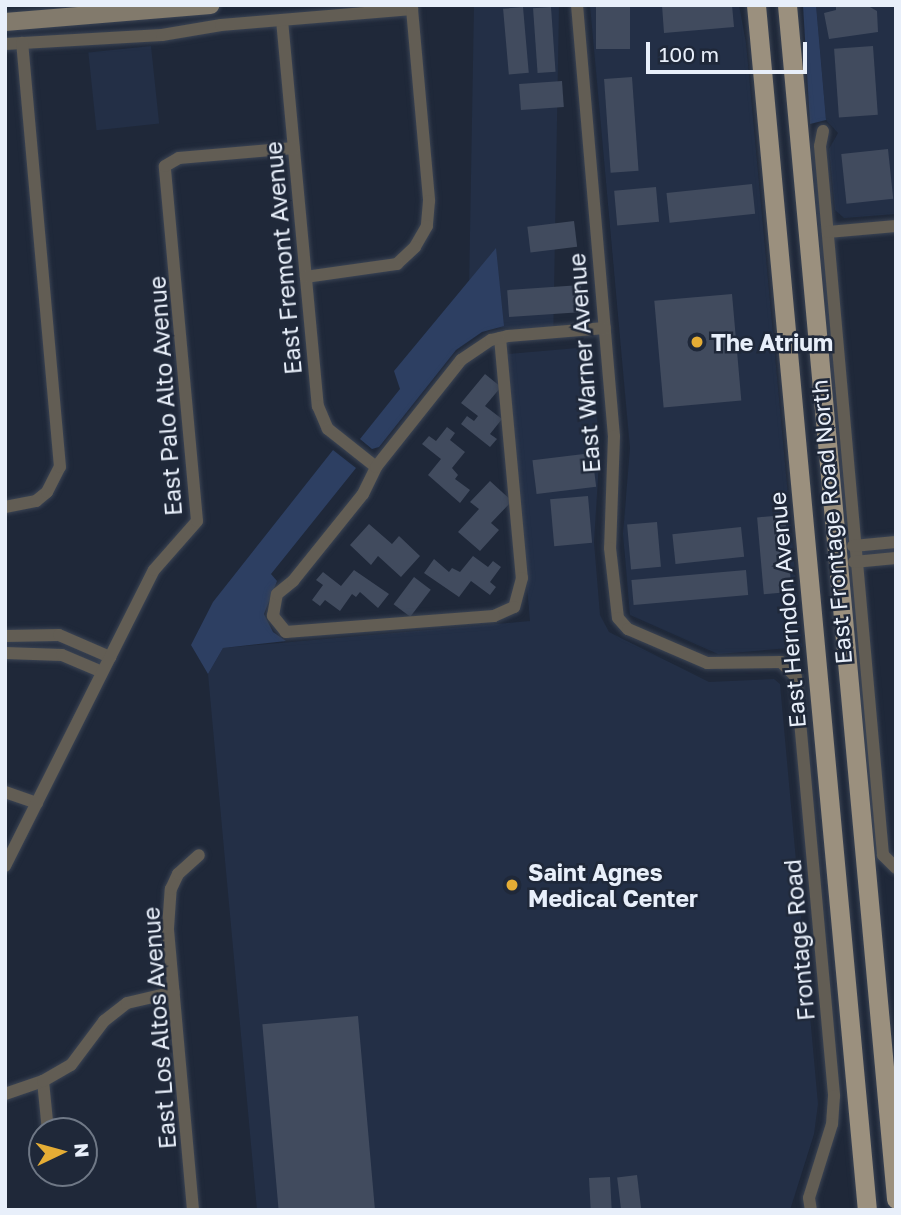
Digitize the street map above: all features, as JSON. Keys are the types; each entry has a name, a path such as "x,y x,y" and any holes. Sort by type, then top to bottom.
{"main road":[{"path":"5,22 209,5"},
{"name":"East Herndon Avenue","path":"756,5 867,1210"},
{"path":"787,5 896,1199"}],"street":[{"name":"East Warner Avenue","path":"577,5 614,440 610,548 620,622 707,663 769,662 788,666"},
{"path":"160,7 162,35"},
{"path":"5,44 162,35 282,20 412,9 429,201 427,226 415,247 397,264 306,277"},
{"name":"East Fremont Avenue","path":"282,20 321,416 328,429 376,467"},
{"path":"5,507 36,501 47,492 60,458 22,43"},
{"name":"East Frontage Road North","path":"823,131 820,146 854,562 883,855 893,867"},
{"name":"East Palo Alto Avenue","path":"5,866 154,570 197,521 165,166 179,158 294,148"},
{"path":"828,232 896,226"},
{"path":"500,338 522,578 514,607 494,616 292,634 278,625 272,616 276,594 293,581 363,494 376,467 461,360 480,345 500,338 605,328"},
{"path":"853,546 896,542"},
{"path":"854,562 896,558"},
{"path":"5,636 59,635 110,657"},
{"path":"5,653 62,655 102,672"},
{"name":"Frontage Road","path":"788,666 796,677 834,1096 832,1125 809,1198 811,1210"},
{"path":"5,792 37,803"},
{"name":"East Los Altos Avenue","path":"193,1210 168,906 178,874 199,855"},
{"path":"5,1094 44,1081 71,1065 104,1021 127,1003 174,992"},
{"path":"44,1081 47,1117"}],"shaded area":[{"path":"474,5 559,6 553,328 468,327"},
{"path":"590,5 739,5 746,43 802,647 718,654 630,615 623,534 630,448"},
{"path":"803,5 816,5 826,120 810,124"},
{"path":"816,5 896,5 896,214 844,218 835,210 829,149 838,133 826,120"},
{"path":"151,46 159,124 96,130 88,53"},
{"path":"496,248 504,326 482,332 456,350 379,447 372,449 360,439 400,389 394,371"},
{"name":"Saint Agnes Medical Center","path":"589,347 600,446 594,542 600,615 609,632 709,682 774,679 780,684 818,1104 814,1134 790,1210 257,1210 208,674 223,648 530,621 507,354"},
{"path":"333,450 356,468 271,574 277,581 264,614 273,632 286,641 223,648 208,674 191,645 213,602"}],"building":[{"path":"596,5 630,5 630,49 596,49"},
{"path":"662,5 732,5 734,27 664,33"},
{"path":"836,5 870,7 877,11 878,32 829,39 824,13 836,10"},
{"path":"523,7 529,73 509,74 503,9"},
{"path":"551,7 556,72 538,73 533,8"},
{"path":"873,46 878,115 839,118 834,49"},
{"path":"632,77 639,171 611,173 604,79"},
{"path":"562,81 564,107 521,110 519,84"},
{"path":"888,149 893,199 846,204 841,154"},
{"path":"752,184 755,214 670,223 666,193"},
{"path":"656,187 659,222 617,226 614,191"},
{"path":"574,221 577,247 531,253 527,227"},
{"path":"581,285 583,312 509,317 507,290"},
{"name":"The Atrium","path":"732,294 741,401 664,407 654,301"},
{"path":"485,374 501,387 485,406 502,419 490,434 497,439 490,447 461,424 467,416 474,421 478,416 461,403"},
{"path":"447,427 455,433 450,440 465,452 452,468 458,475 455,479 470,490 460,503 428,475 441,459 422,444 429,436 436,441"},
{"path":"592,453 596,487 537,494 532,460"},
{"path":"490,481 512,501 491,523 499,530 480,551 458,532 479,509 470,502"},
{"path":"588,496 592,543 554,546 550,499"},
{"path":"785,515 792,592 764,594 757,517"},
{"path":"657,522 661,567 631,569 627,525"},
{"path":"369,524 392,544 399,536 420,556 401,577 378,556 371,565 350,545"},
{"path":"741,527 744,557 676,564 672,534"},
{"path":"473,556 488,567 493,561 501,567 490,582 496,587 490,595 471,581 459,597 424,573 434,559 449,572 452,568 460,572"},
{"path":"354,570 389,594 378,608 360,592 356,597 352,594 340,611 325,600 320,606 312,600 323,585 316,580 323,572 341,586"},
{"path":"746,570 748,595 634,605 631,580"},
{"path":"414,577 431,590 410,617 394,604"},
{"path":"358,1016 375,1210 279,1210 262,1024"},
{"path":"637,1175 641,1210 621,1210 617,1177"},
{"path":"610,1177 612,1210 591,1210 589,1178"}],"place":[{"name":"The Atrium","path":"697,342"},
{"name":"Saint Agnes Medical Center","path":"512,885"}]}
